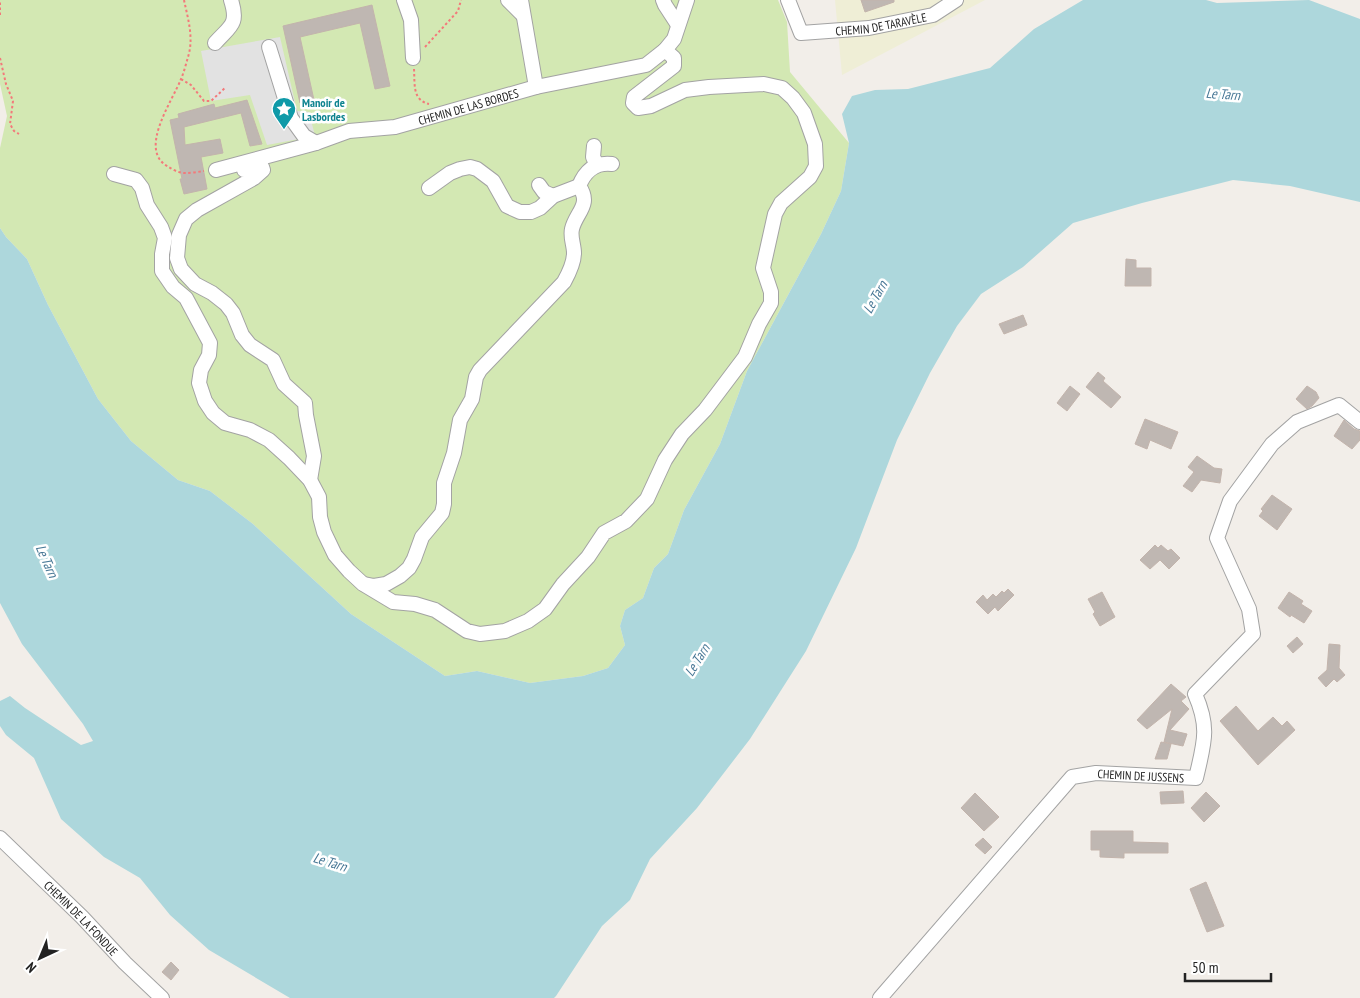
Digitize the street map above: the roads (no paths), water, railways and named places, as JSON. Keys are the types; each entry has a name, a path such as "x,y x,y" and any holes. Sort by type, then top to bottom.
{"street":[{"path":"215,42 233,24 235,12 231,0"},
{"path":"404,0 411,20 413,58"},
{"path":"508,0 524,16"},
{"path":"521,0 536,87"},
{"path":"664,0 664,5 678,25"},
{"name":"CHEMIN DE LAS BORDES","path":"310,480 314,456 305,403 284,384 274,360 250,345 242,335 233,313 226,304 212,293 195,284 181,269 177,258 179,235 186,219 196,210 254,178 263,170 262,167 238,171 216,170 316,143 349,131 395,127 536,87 646,65 665,50 674,39 688,0"},
{"name":"CHEMIN DE TARAVÈLE","path":"788,0 802,33 869,28 933,15 956,0"},
{"path":"269,47 291,118 304,136 316,143"},
{"path":"114,174 136,180 142,188 147,204 161,227 165,238 162,254 162,271 173,287 186,298 210,342 209,355 201,370 198,383 212,413 225,423 250,430 269,440 310,480 319,497 320,516 324,532 335,555 363,584 394,602 415,604 435,610 473,632 480,634 504,631 528,622 545,609 588,557 604,533 626,521 647,499 665,460 682,434 705,410 745,358 759,324 771,302 771,292 763,268 775,214 781,204 810,177 816,166 815,144 804,113 793,98 782,88 764,84 685,90 651,106 638,108 632,103 634,96 674,66 674,58 665,50"},
{"path":"594,146 593,157 597,165"},
{"path":"429,188 450,173 470,167 484,173 493,181 503,202 513,210 531,212 540,208 553,196 579,186 589,170 597,165 612,164"},
{"path":"539,185 544,192 553,196"},
{"path":"363,584 374,586 386,584 405,572 414,559 422,537 442,512 444,483 454,453 460,420 472,399 476,377 480,370 564,282 570,272 574,253 571,230 581,212 584,201 583,192 579,186"},
{"name":"CHEMIN DE JUSSENS","path":"880,998 1072,778 1096,773 1196,778 1205,737 1202,710 1195,694 1253,634 1249,609 1216,538 1230,501 1272,444 1297,422 1339,405 1360,422"},
{"name":"CHEMIN DE LA FONDUE","path":"0,838 162,998"}],"water":[{"name":"Le Tarn","path":"1083,0 1206,0 1217,3 1309,0 1360,19 1360,202 1290,186 1233,180 1073,223 1023,267 981,294 957,326 930,373 897,440 856,548 806,651 750,739 697,808 650,859 630,900 602,926 554,998 290,998 209,950 170,915 140,878 104,857 61,819 34,758 6,735 0,726 0,701 10,696 81,745 93,741 83,724 22,644 0,603 0,228 27,259 48,305 98,399 131,441 178,480 210,491 253,524 351,614 445,676 477,671 530,683 583,676 608,668 625,645 620,626 625,610 643,598 654,568 668,554 684,510 720,444 747,371 821,234 841,191 849,143 842,114 852,96 875,90 908,89 990,68 1034,29"}],"place":[{"name":"Manoir de Lasbordes","path":"284,130"}]}
